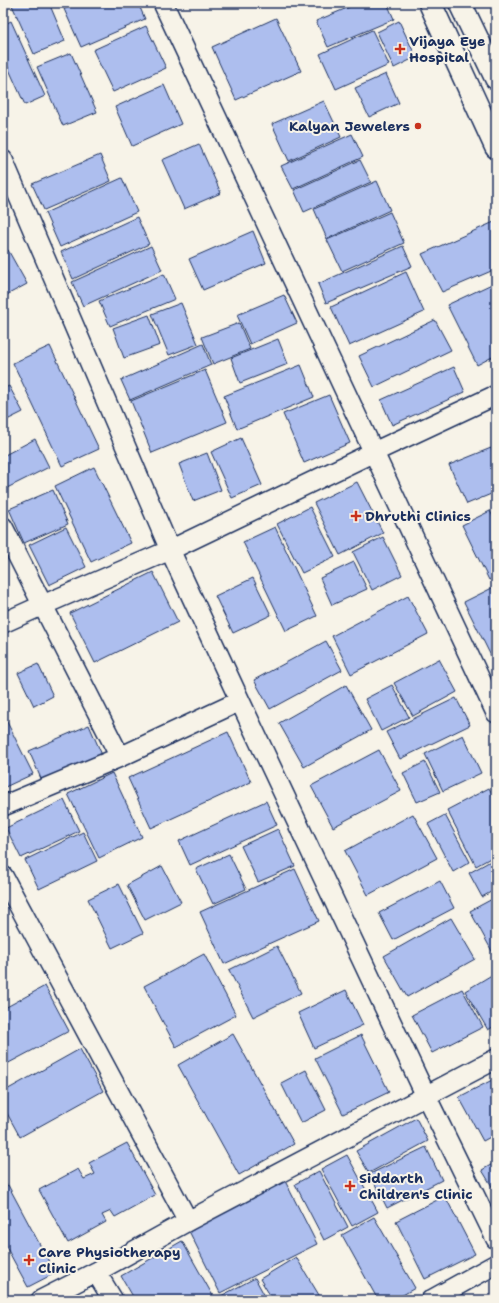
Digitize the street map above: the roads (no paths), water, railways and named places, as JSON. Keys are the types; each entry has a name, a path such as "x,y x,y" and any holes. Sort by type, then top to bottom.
{"main road":[{"path":"430,3 496,147"},
{"path":"460,3 496,78"}],"street":[{"path":"163,3 496,713"},
{"path":"3,160 170,550 426,1096 496,1239"},
{"path":"3,623 170,550 496,395"},
{"path":"3,527 120,757"},
{"path":"3,806 120,757 240,701"},
{"path":"3,876 188,1221"},
{"path":"41,1300 496,1059"},
{"path":"431,1300 496,1264"},
{"path":"96,1272 113,1300"}],"place":[{"name":"Vijaya Eye Hospital","path":"400,49"},
{"name":"Kalyan Jewelers","path":"418,126"},
{"name":"Dhruthi Clinics","path":"356,516"},
{"name":"Siddarth Children's Clinic","path":"350,1186"},
{"name":"Care Physiotherapy Clinic","path":"29,1260"}]}
